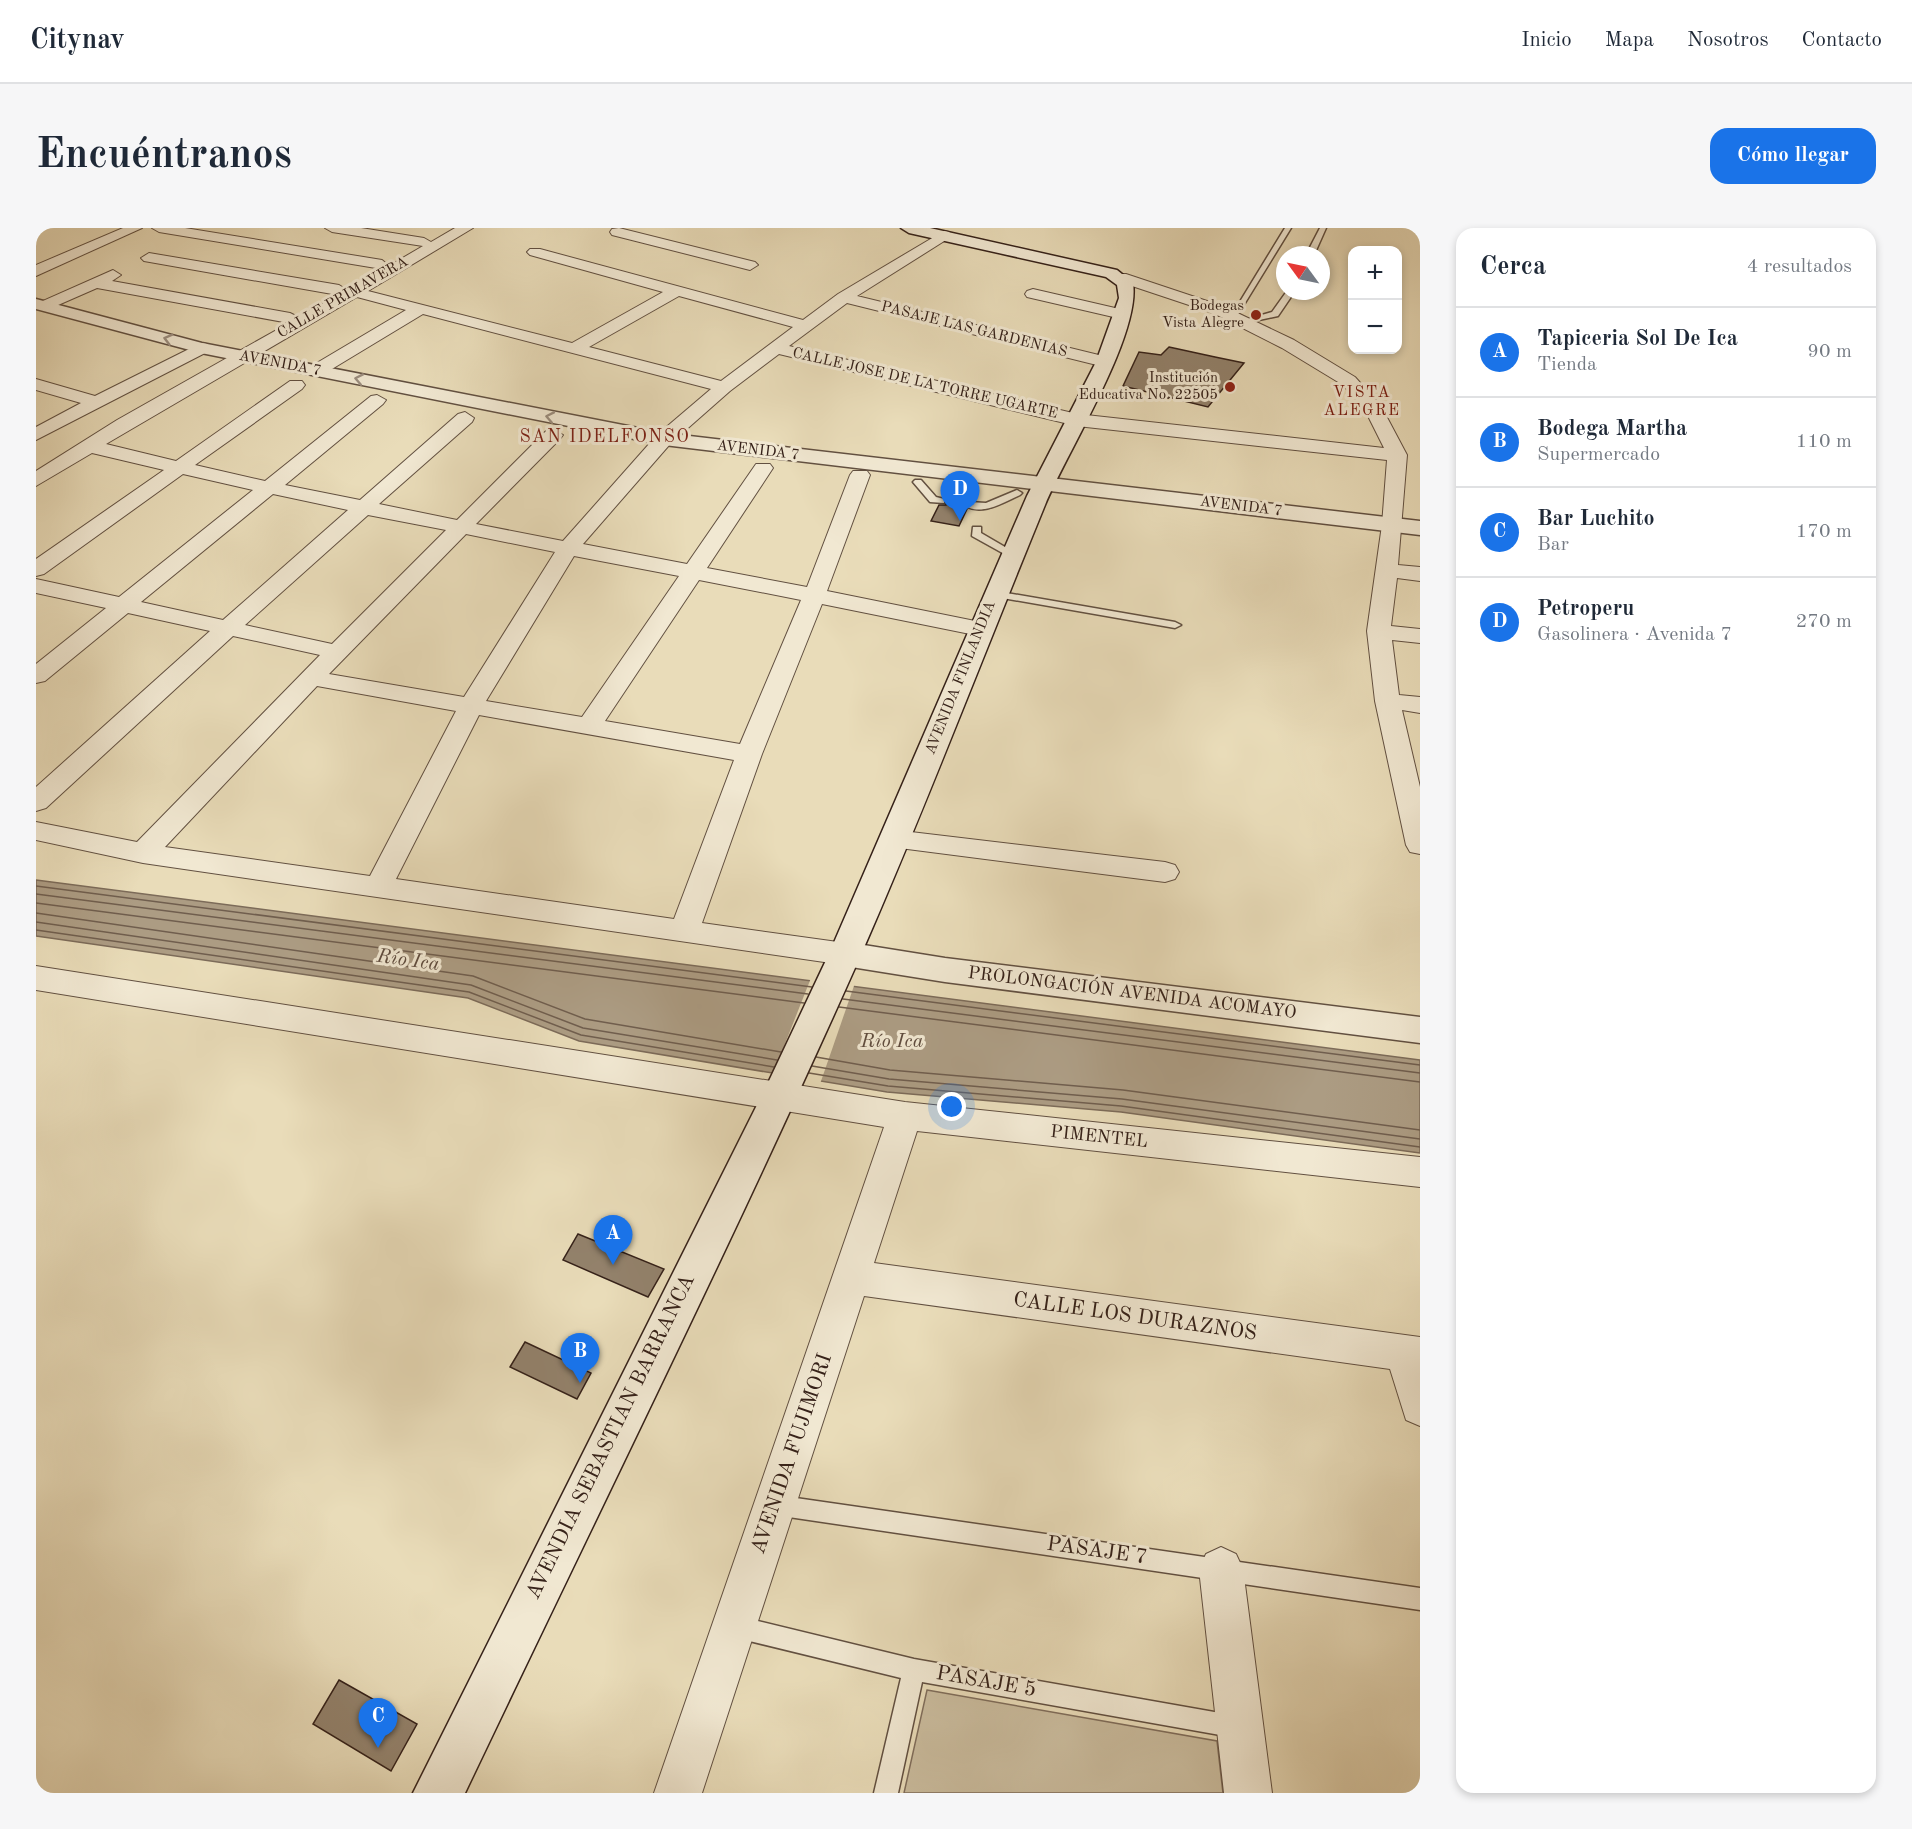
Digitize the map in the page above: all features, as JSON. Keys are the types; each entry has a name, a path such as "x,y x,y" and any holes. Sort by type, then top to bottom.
{"street":[{"path":"36,271 135,228"},
{"path":"159,228 382,265"},
{"path":"38,310 212,228"},
{"path":"332,228 424,242"},
{"name":"CALLE PRIMAVERA","path":"36,480 347,291 466,228"},
{"path":"909,228 1088,267 1172,293 1239,319 1349,381 1372,406 1389,436 1396,460 1392,531 1379,631 1387,701 1412,788 1420,845"},
{"path":"36,256 94,230"},
{"path":"616,232 750,265"},
{"path":"378,887 471,705 569,547 657,447 724,387 844,297 944,235"},
{"path":"561,260 580,250"},
{"path":"670,260 688,251"},
{"path":"535,252 804,325"},
{"path":"138,263 347,291 724,387"},
{"path":"633,279 652,270"},
{"name":"AVENIDA FINLANDIA","path":"782,1088 894,839 1012,554 1033,490 1077,420 1105,362 1122,314 1128,288 1120,278"},
{"path":"96,283 290,318"},
{"path":"573,350 676,291"},
{"path":"1033,294 1122,314"},
{"name":"PASAJE LAS GARDENIAS","path":"844,297 1105,362"},
{"path":"316,371 420,309"},
{"name":"AVENIDA 7","path":"38,310 240,357 316,371 657,447 763,468 1033,490"},
{"name":"AVENIDA 7","path":"38,310 181,358 221,369 553,435 1392,531 1420,539"},
{"path":"36,434 201,348"},
{"name":"CALLE JOSE DE LA TORRE UGARTE","path":"774,348 1077,420 1396,460 1420,467"},
{"path":"36,384 97,402"},
{"path":"36,569 296,384"},
{"path":"36,676 377,400"},
{"path":"36,802 465,417"},
{"path":"143,853 311,678 553,435"},
{"path":"89,446 266,488 815,594 980,629"},
{"path":"589,726 763,468"},
{"path":"685,929 749,754 815,594 860,475"},
{"name":"AVENIDA 7","path":"1392,531 1420,528"},
{"path":"1387,570 1420,574"},
{"path":"36,586 337,652"},
{"path":"1379,631 1420,636"},
{"path":"311,678 749,754"},
{"path":"1387,701 1420,705"},
{"path":"36,831 143,853 685,929 840,963"},
{"path":"894,839 1165,872"},
{"name":"PROLONGACIÓN AVENIDA ACOMAYO","path":"840,963 969,973 1420,1030"},
{"name":"PIMENTEL","path":"36,978 782,1088 905,1116 1420,1172"},
{"name":"AVENDIA SEBASTIAN BARRANCA","path":"438,1793 782,1088"},
{"name":"AVENIDA FUJIMORI","path":"678,1793 905,1116"},
{"name":"CALLE LOS DURAZNOS","path":"851,1277 1413,1354"},
{"path":"1413,1354 1420,1406"},
{"path":"1221,1569 1248,1793"}],"lane":[{"path":"1239,319 1288,228"},
{"path":"1314,246 1323,228"},
{"path":"1239,319 1275,314 1285,300"},
{"path":"918,482 933,500 941,501"},
{"path":"969,505 987,506 1033,490"},
{"path":"987,506 976,534 1012,554"},
{"path":"995,594 1175,625"},
{"name":"PASAJE 7","path":"775,1505 1420,1599"},
{"name":"PASAJE 5","path":"734,1626 914,1670 1240,1728"},
{"path":"886,1793 914,1670"}],"shaded area":[{"path":"927,1690 1217,1741 1223,1793 904,1793"}],"water":[{"name":"Río Ica","path":"36,880 1420,1060 1420,1153 1121,1112 887,1092 579,1041 468,998 36,936"}],"pier":[{"path":"811,978 855,983 820,1084 773,1074"}],"building":[{"path":"1169,347 1244,363 1208,407 1123,386 1139,352 1161,355"},
{"path":"946,498 966,501 962,506 967,509 959,526 931,521 939,505 946,505"},
{"path":"578,1234 664,1269 648,1297 563,1260"},
{"path":"525,1342 591,1373 577,1399 510,1367"},
{"path":"339,1680 417,1724 391,1771 313,1724"}],"place":[{"name":"Bodegas Vista Alegre","path":"1256,315"},
{"name":"Institución Educativa No. 22505","path":"1230,387"},
{"name":"Petroperu","path":"960,521"},
{"name":"Tapiceria Sol De Ica","path":"613,1265"},
{"name":"Bodega Martha","path":"580,1383"},
{"name":"Bar Luchito","path":"378,1748"}],"district":[{"name":"VISTA ALEGRE","path":"1362,402"},
{"name":"SAN IDELFONSO","path":"605,437"}]}
